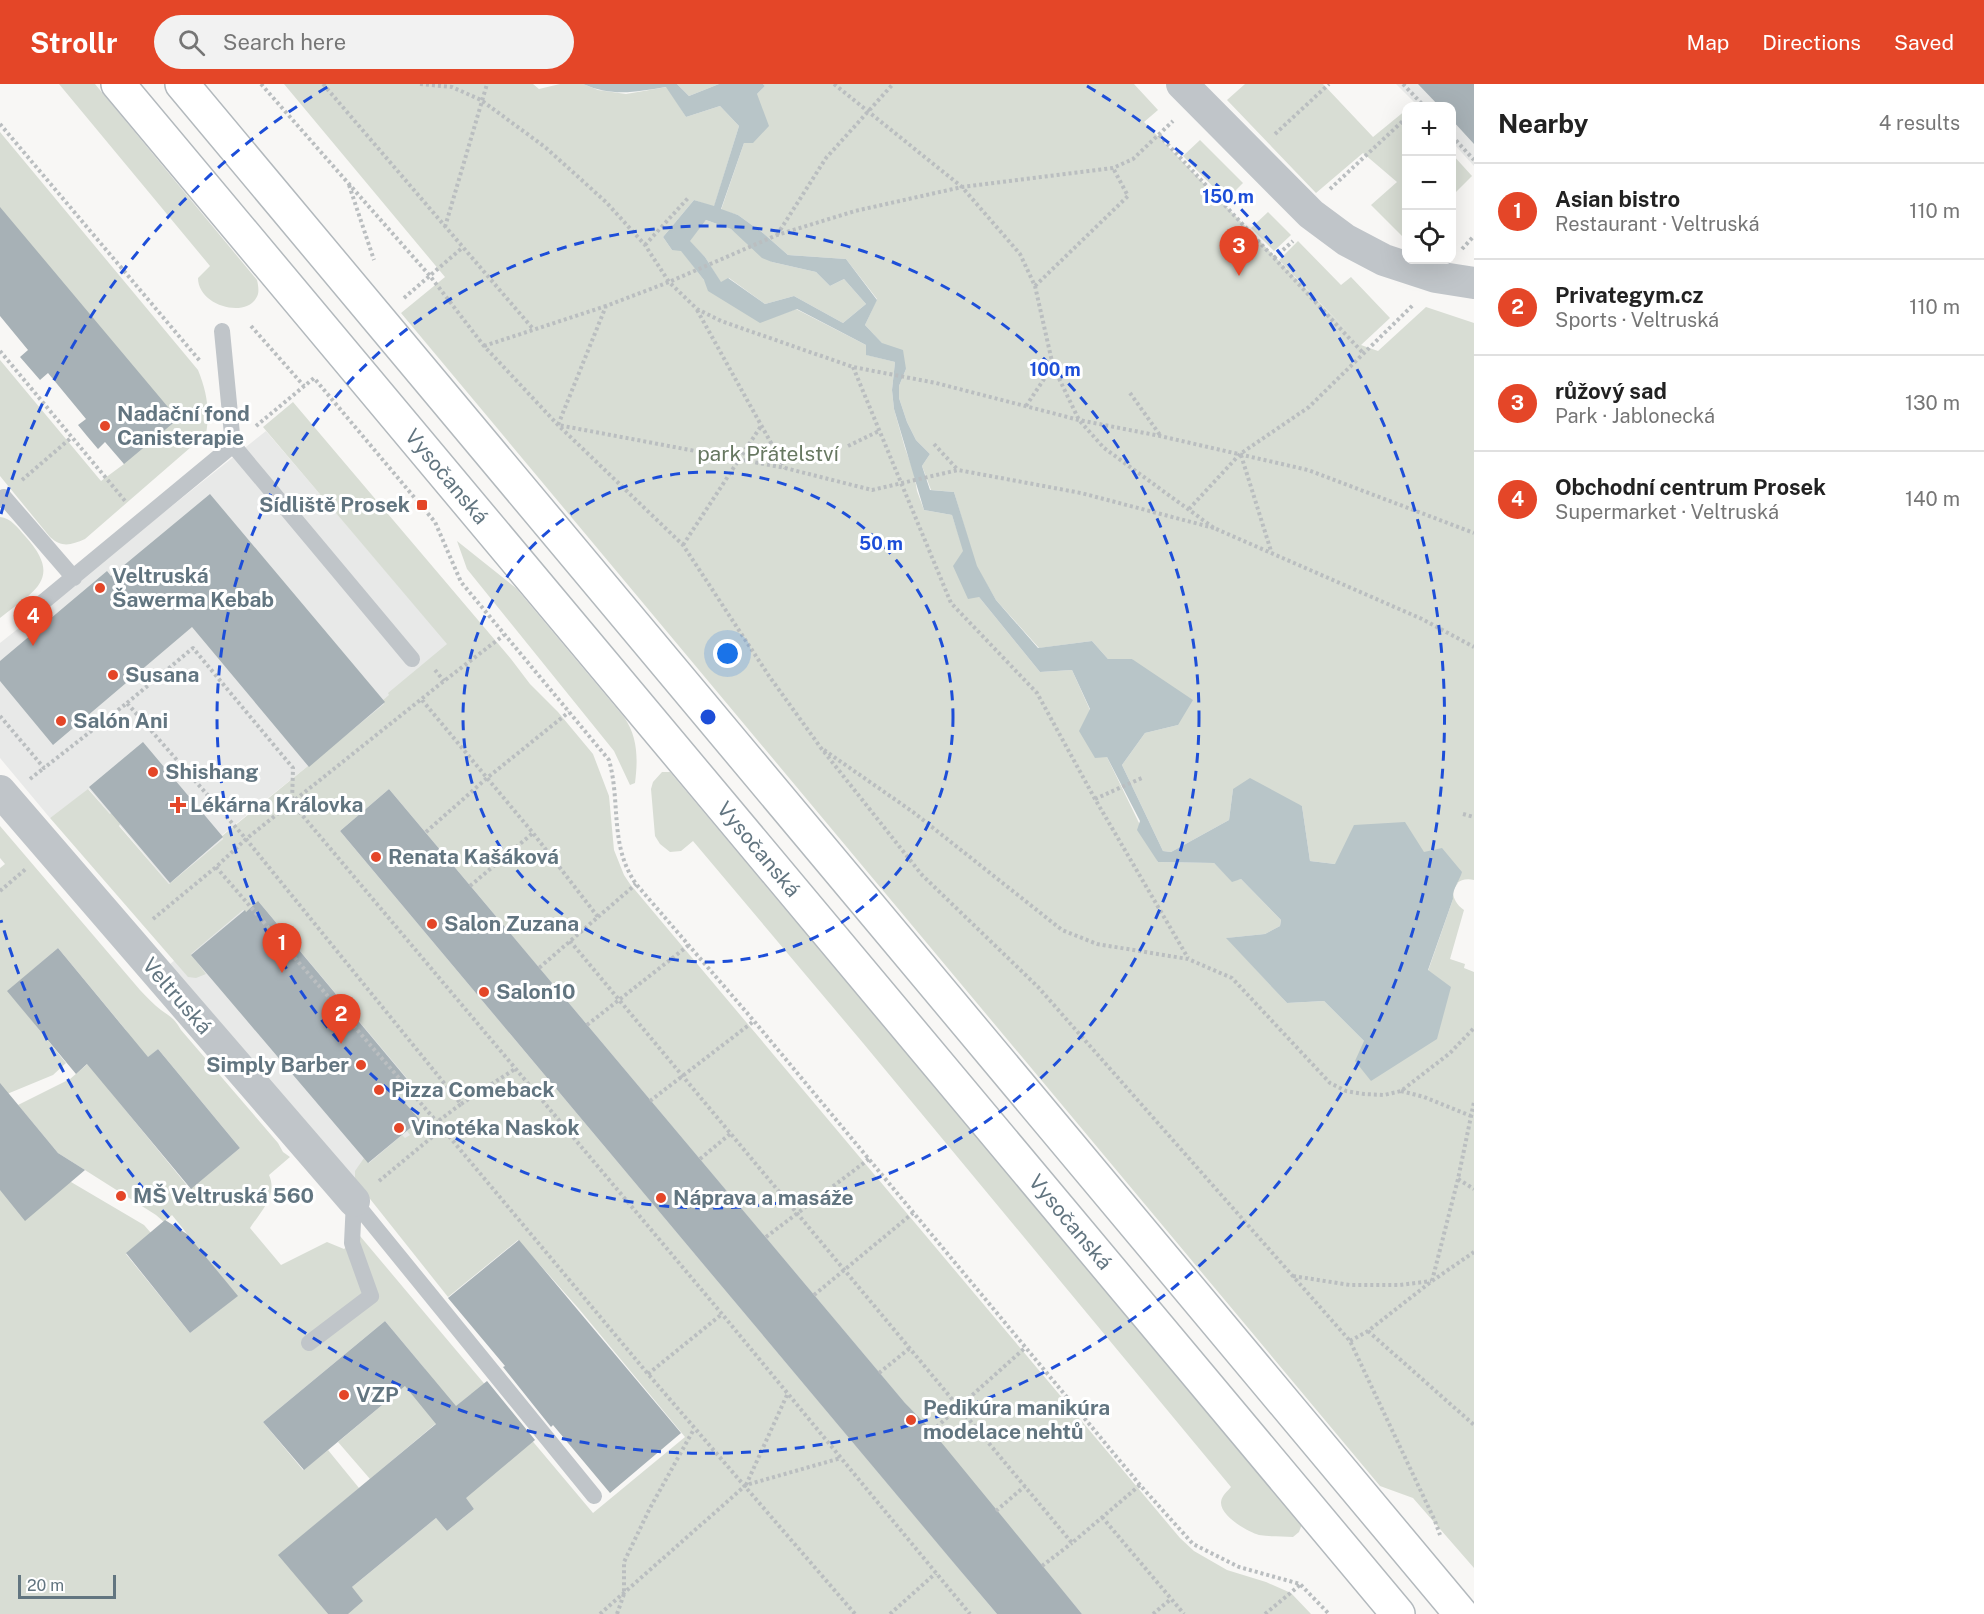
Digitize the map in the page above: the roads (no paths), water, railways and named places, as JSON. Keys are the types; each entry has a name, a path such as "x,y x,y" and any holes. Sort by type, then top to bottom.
{"main road":[{"name":"Vysočanská","path":"118,84 1398,1614"},
{"path":"182,84 1461,1614"}],"street":[{"path":"1182,84 1311,214 1346,240 1384,260 1436,277 1474,283"},
{"name":"Veltruská","path":"0,791 354,1201"}],"lane":[{"path":"222,331 233,445 412,659"},
{"path":"25,617 233,445"},
{"path":"2,498 74,578"},
{"path":"309,1343 371,1296 352,1243 354,1201"},
{"path":"354,1201 594,1496"}],"place":[{"name":"růžový sad","path":"1239,276"},
{"name":"Nadační fond Canisterapie","path":"105,426"},
{"name":"Sídliště Prosek","path":"422,505"},
{"name":"Veltruská Šawerma Kebab","path":"100,588"},
{"name":"Obchodní centrum Prosek","path":"33,646"},
{"name":"Susana","path":"113,675"},
{"name":"Salón Ani","path":"61,721"},
{"name":"Shishang","path":"153,772"},
{"name":"Lékárna Královka","path":"178,805"},
{"name":"Renata Kašáková","path":"376,857"},
{"name":"Salon Zuzana","path":"432,924"},
{"name":"Asian bistro","path":"282,973"},
{"name":"Salon10","path":"484,992"},
{"name":"Privategym.cz","path":"341,1044"},
{"name":"Simply Barber","path":"361,1065"},
{"name":"Pizza Comeback","path":"379,1090"},
{"name":"Vinotéka Naskok","path":"399,1128"},
{"name":"MŠ Veltruská 560","path":"121,1196"},
{"name":"Náprava a masáže","path":"661,1198"},
{"name":"VZP","path":"344,1395"},
{"name":"Pedikúra manikúra modelace nehtů","path":"911,1420"}],"park label":[{"name":"park Přátelství","path":"768,454"}]}
